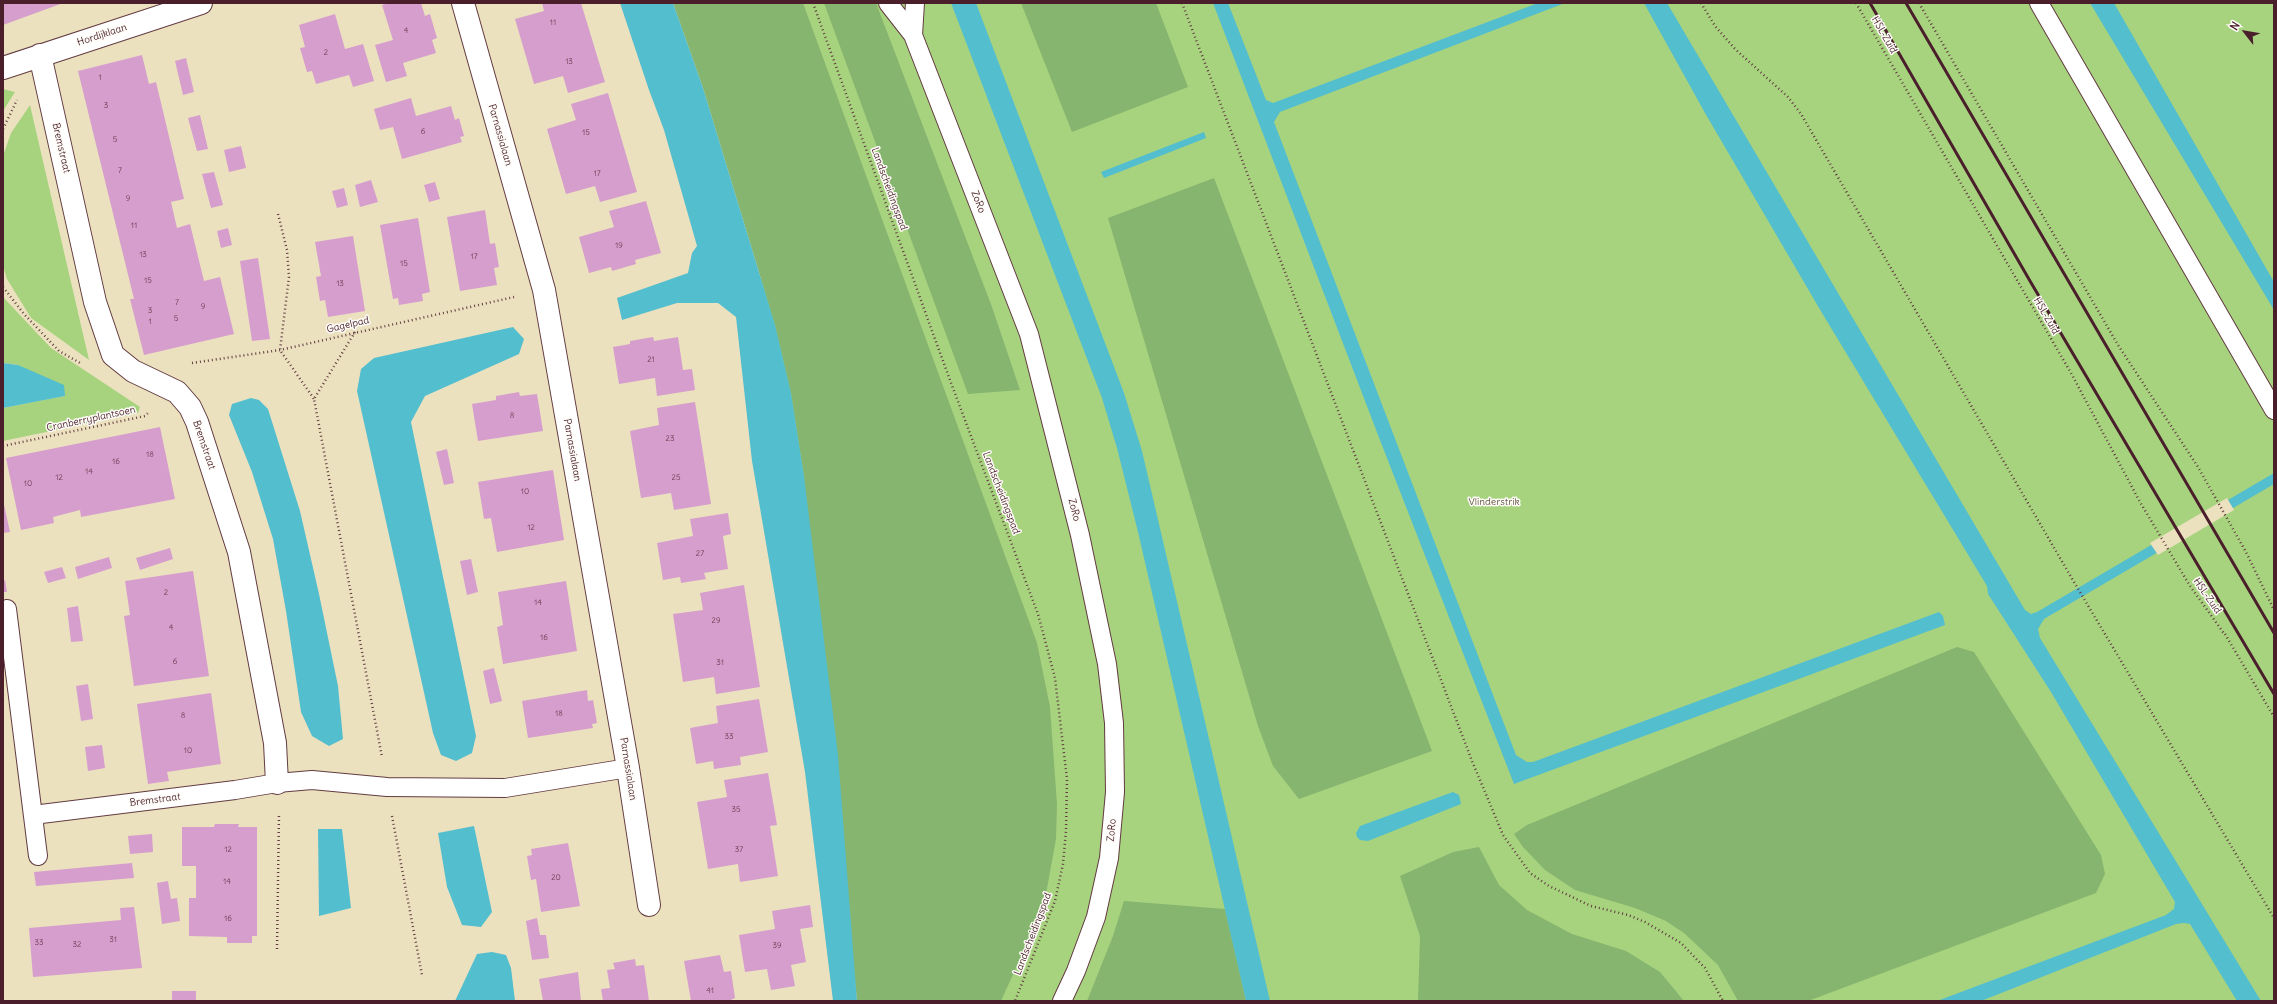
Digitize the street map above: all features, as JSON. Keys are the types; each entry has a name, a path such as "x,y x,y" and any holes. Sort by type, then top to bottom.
{"street":[{"name":"Hordijklaan","path":"3,68 201,3"},
{"name":"Parnassialaan","path":"463,3 544,290 628,768 649,905"},
{"name":"Bremstraat","path":"40,55 95,302 113,355 133,371 162,383 177,392 190,407 197,422 238,552 275,743 277,783"}],"lane":[{"name":"ZoRo","path":"888,3 913,35 1029,334 1080,536 1107,664 1114,723 1115,792 1109,858 1096,917 1076,971 1062,1001"},
{"name":"ZoRo","path":"913,35 915,3"},
{"path":"2039,3 2274,410"},
{"path":"8,609 38,856"},
{"name":"Bremstraat","path":"33,815 235,790 277,783 312,780 387,787 505,788 628,768"}],"path":[{"name":"Landscheidingspad","path":"813,3 951,384 1038,614 1055,678 1067,778 1066,831 1063,864 1055,901 1015,1001"},
{"path":"1182,3 1470,754 1503,835 1530,873 1549,886 1591,906 1628,915 1645,922 1681,943 1704,968 1723,1001"},
{"path":"1701,3 1715,26 1735,49 1788,97 1801,114 2085,601 2274,918"},
{"name":"HSL-Zuid","path":"1856,3 2071,373 2140,502 2190,586 2224,633 2274,717"},
{"path":"1919,3 2118,345 2198,467 2246,552 2274,610"},
{"path":"278,214 287,250 289,277 280,350 314,399 422,975"},
{"path":"3,286 24,314 59,351 88,368 113,355"},
{"name":"Gagelpad","path":"162,383 182,365 256,352 280,350 544,290"},
{"path":"314,399 355,332"},
{"name":"Cranberryplantsoen","path":"3,446 145,416 152,409 162,383"},
{"path":"277,783 279,801 277,949"}],"green space":[{"path":"673,3 803,3 1037,643 1050,707 1057,804 1056,839 1046,894 1034,928 1001,1001 857,1001 804,476 791,393 775,325 703,88"},
{"name":"Vlinderstrik","path":"714,3 2274,3 2274,1001 884,1001"},
{"path":"824,3 876,3 992,307 1020,390 968,394"},
{"path":"1021,3 1156,3 1188,87 1072,132"},
{"path":"3,89 15,92 3,111"},
{"path":"30,105 89,360 31,318 7,279 3,266 3,156 11,133"},
{"path":"1214,178 1432,751 1299,799 1273,766 1258,726 1108,218"},
{"path":"3,297 51,348 140,407 138,413 3,441 3,408 64,396 18,365 3,363"},
{"path":"1957,647 1974,652 2101,855 2105,874 2096,893 1808,1001 1738,1001 1718,965 1684,933 1666,921 1635,908 1575,890 1545,870 1523,847 1514,834 1527,825"},
{"path":"1479,847 1499,885 1527,910 1572,934 1626,951 1660,972 1684,1001 1418,1001 1420,936 1400,876 1453,852"},
{"path":"1124,901 1225,909 1246,1001 1087,1001 1113,936"}],"water":[{"path":"620,3 673,3 703,88 775,325 791,393 804,476 838,755 857,1001 833,1001 805,772 752,461 736,317 718,303 677,303 622,320 617,298 688,273 692,253 697,246 664,130"},
{"path":"951,3 976,3 1124,393 1142,451 1270,1001 1246,1001 1138,532 1117,448 1102,398"},
{"path":"1213,3 1228,3 1266,100 1273,103 1538,3 1565,3 1280,112 1274,122 1516,755 1527,762 1533,762 1939,612 1943,616 1945,625 1514,784 1378,435"},
{"path":"1644,3 1667,3 2025,610 2031,614 2037,612 2274,473 2274,484 2044,619 2038,629 2040,638 2261,1001 2237,1001 2190,924 2184,923 2176,924 1981,1001 1937,1001 2166,915 2174,909 2175,902 2051,692 1988,594 1987,586 1822,313 1705,113"},
{"path":"2090,3 2114,3 2274,282 2274,310"},
{"path":"1204,132 1206,138 1104,178 1101,172"},
{"path":"513,327 524,339 519,354 425,396 411,422 476,736 472,753 456,761 441,755 433,733 357,391 361,369 374,358"},
{"path":"3,363 18,365 64,385 65,396 3,408"},
{"path":"251,398 259,400 268,409 300,511 319,594 338,686 343,739 329,746 312,736 301,712 286,611 273,539 252,472 229,415 232,404"},
{"path":"1453,792 1459,795 1461,804 1368,841 1360,840 1357,837 1356,833 1360,826"},
{"path":"474,826 492,912 481,927 462,925 447,887 438,833"},
{"path":"318,829 342,829 351,908 319,916"},
{"path":"492,952 506,955 511,968 515,1001 455,1001 477,954"}],"pier":[{"path":"2227,498 2234,510 2158,555 2150,543"}],"building":[{"path":"3,3 63,3 3,25"},
{"path":"389,3 421,3 425,16 430,14 437,38 432,40 436,53 403,63 407,76 386,82 375,45 393,40 382,5"},
{"path":"542,3 581,3 605,82 568,93 563,76 534,84 515,19 544,11"},
{"path":"335,14 345,49 363,44 374,81 353,87 349,75 316,84 312,71 307,72 300,48 305,47 299,25"},
{"path":"142,55 149,84 156,82 184,199 171,202 177,228 190,224 204,281 220,277 234,334 144,355 130,299 134,299 78,71"},
{"path":"186,58 194,92 183,95 175,61"},
{"path":"608,93 637,192 600,202 595,186 566,194 547,129 576,120 571,104"},
{"path":"411,98 416,116 451,106 455,120 459,118 464,136 460,137 462,142 402,159 393,127 380,130 374,109"},
{"path":"200,115 208,149 197,151 188,118"},
{"path":"241,146 246,168 229,172 224,150"},
{"path":"214,172 223,205 211,208 202,174"},
{"path":"371,180 378,202 360,207 355,185"},
{"path":"435,182 440,199 429,202 424,185"},
{"path":"344,188 348,205 337,208 332,191"},
{"path":"646,201 661,253 635,260 636,264 612,271 611,267 589,273 579,237 614,227 609,211"},
{"path":"485,210 490,244 495,243 499,267 494,268 497,285 460,291 447,217"},
{"path":"418,218 430,292 422,294 423,301 399,305 398,298 393,299 380,225"},
{"path":"228,228 232,245 221,248 217,231"},
{"path":"353,236 365,311 328,317 325,300 320,301 316,277 321,276 315,242"},
{"path":"258,258 270,339 252,341 240,261"},
{"path":"653,337 654,341 678,337 683,370 692,369 695,390 657,396 655,378 619,384 613,347 630,344 630,341"},
{"path":"519,392 520,396 537,394 543,431 478,441 472,404 496,400 496,396"},
{"path":"695,402 711,504 674,510 671,493 641,498 630,431 659,425 657,408"},
{"path":"160,427 175,499 81,517 80,510 53,517 54,523 21,530 6,458"},
{"path":"447,449 454,483 444,485 436,452"},
{"path":"553,470 564,540 497,552 491,518 484,519 478,482"},
{"path":"3,500 10,532 3,533"},
{"path":"728,513 731,534 723,536 728,569 704,573 706,579 681,583 680,577 663,580 657,543 693,536 690,519"},
{"path":"170,548 173,559 140,570 136,558"},
{"path":"109,557 112,568 78,579 75,567"},
{"path":"471,559 478,592 467,595 460,561"},
{"path":"62,567 66,578 48,583 44,572"},
{"path":"193,571 209,676 134,686 124,616 130,615 125,581"},
{"path":"5,580 7,592 3,592 3,581"},
{"path":"566,581 577,651 503,664 497,627 503,625 498,592"},
{"path":"744,585 760,687 716,694 714,677 683,682 673,614 703,610 700,593"},
{"path":"78,606 83,641 71,642 67,608"},
{"path":"494,668 502,701 490,704 483,671"},
{"path":"88,684 93,719 81,721 76,686"},
{"path":"587,690 588,701 593,700 597,723 592,724 593,728 528,738 522,701"},
{"path":"211,693 221,764 167,772 169,781 148,784 137,704"},
{"path":"759,699 768,752 740,757 741,765 714,769 713,761 696,764 690,728 718,723 716,706"},
{"path":"102,745 105,768 88,771 85,747"},
{"path":"768,773 777,825 770,826 778,876 740,882 738,864 708,869 697,802 727,797 724,780"},
{"path":"215,824 239,824 238,827 257,827 257,936 252,936 252,943 227,943 227,937 189,936 189,898 196,898 196,866 182,866 182,827 214,827"},
{"path":"152,834 153,852 130,854 128,836"},
{"path":"568,843 580,906 541,912 536,879 531,880 527,856 532,855 531,849"},
{"path":"132,863 134,878 36,886 34,872"},
{"path":"168,881 171,899 177,898 180,921 162,924 157,883"},
{"path":"810,905 813,927 800,929 806,962 791,965 795,986 771,990 767,969 745,972 739,935 775,929 772,911"},
{"path":"134,907 142,968 33,977 29,928 121,920 120,908"},
{"path":"537,918 540,935 546,935 549,958 532,960 526,921"},
{"path":"720,955 724,972 731,971 735,998 728,1001 691,1001 684,961"},
{"path":"635,959 636,966 644,965 649,1001 603,1001 601,989 610,988 607,970 615,969 613,963"},
{"path":"578,972 581,1001 543,1001 539,979"},
{"path":"172,991 196,991 196,1001 172,1001"}],"railway":[{"path":"1870,3 2030,281 2274,694"},
{"path":"1906,3 2274,633"}]}
